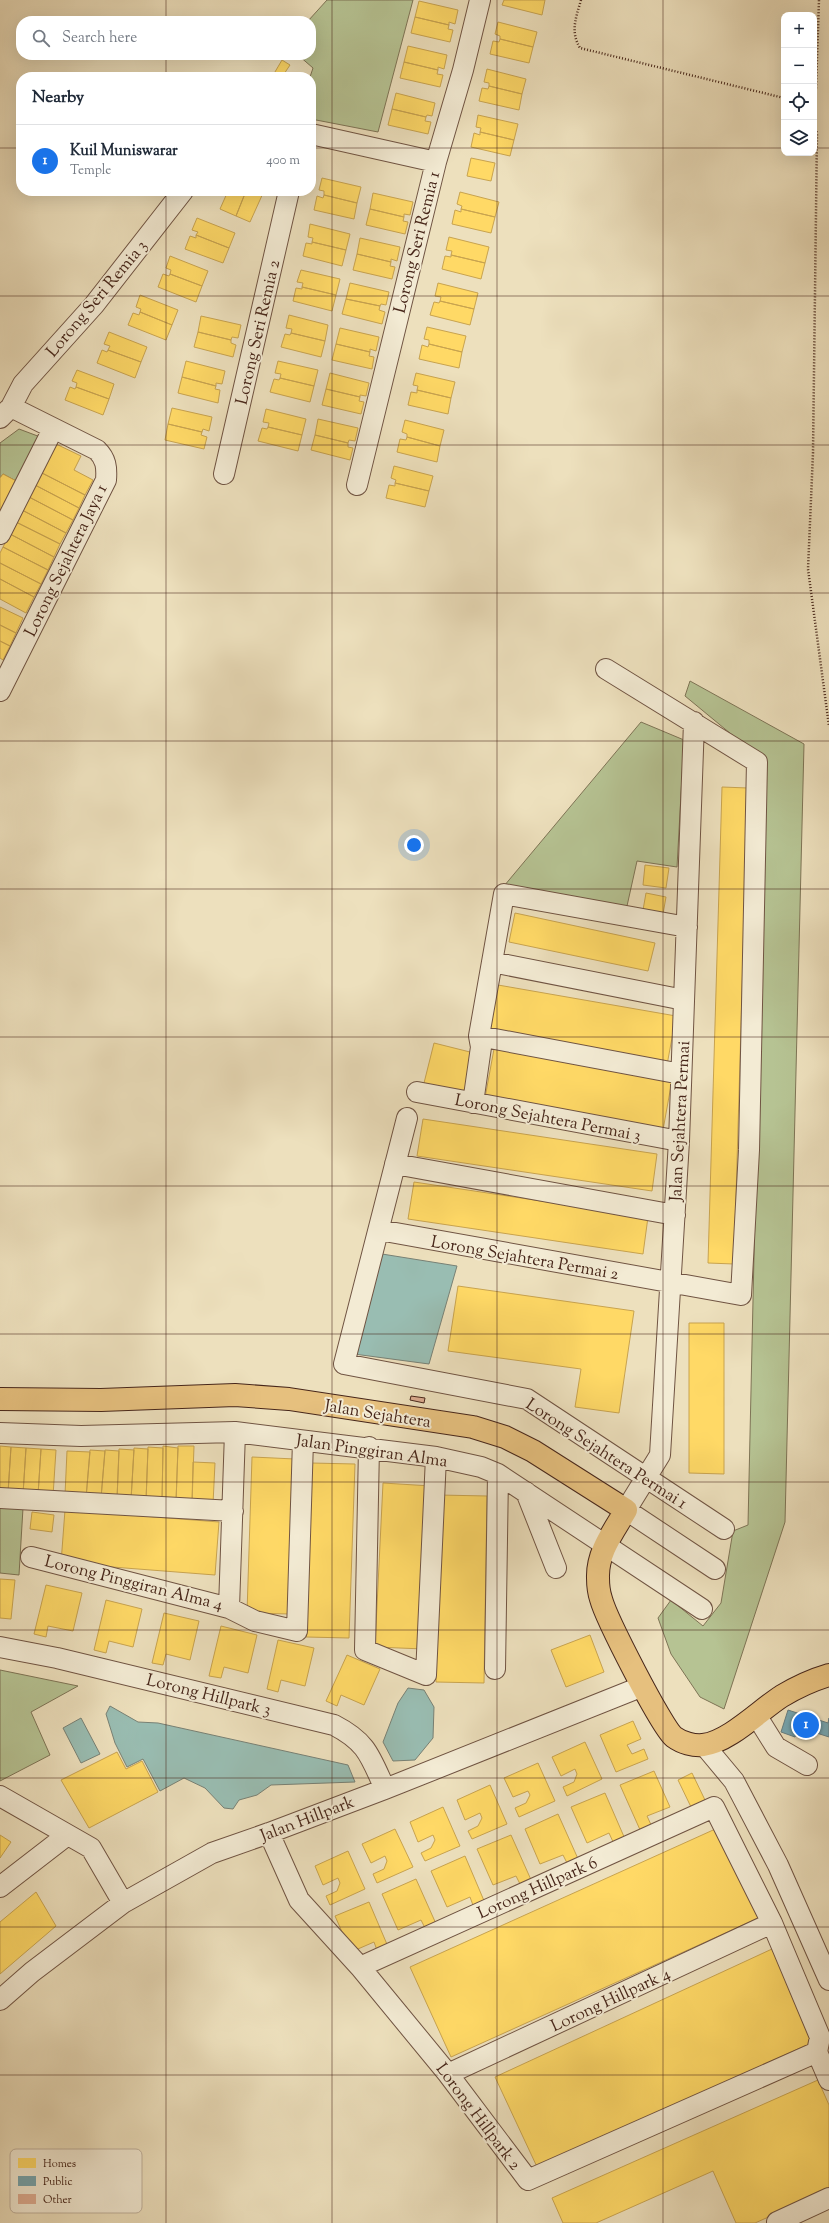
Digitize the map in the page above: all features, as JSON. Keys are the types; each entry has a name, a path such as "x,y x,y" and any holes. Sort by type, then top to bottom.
{"main road":[{"name":"Jalan Sejahtera","path":"0,1399 101,1400 235,1395 289,1400 473,1427 505,1437 533,1451 626,1510"},
{"path":"626,1510 605,1545 599,1561 598,1578 601,1599 643,1686 668,1730 674,1737 688,1743 704,1745 726,1736 799,1686 829,1675"}],"street":[{"name":"Lorong Seri Remia 1","path":"357,485 436,162 463,70 480,0"},
{"path":"316,135 436,162"},
{"name":"Lorong Seri Remia 3","path":"6,413 23,384 94,305 179,196"},
{"name":"Lorong Seri Remia 2","path":"224,474 288,196"},
{"name":"Lorong Sejahtera Jaya 1","path":"0,691 106,480 107,470 104,458 97,450 53,429 6,413"},
{"path":"0,534 53,429"},
{"path":"606,669 694,722"},
{"name":"Lorong Sejahtera Permai 2","path":"379,1230 670,1284 740,1295 749,1150 757,762 694,722"},
{"name":"Jalan Sejahtera Permai","path":"626,1510 660,1455 679,1141 694,722"},
{"path":"473,1103 480,1047 479,1036 504,894 687,927"},
{"path":"492,962 684,1000"},
{"path":"479,1036 681,1074"},
{"name":"Lorong Sejahtera Permai 3","path":"416,1092 679,1141"},
{"path":"379,1230 407,1118"},
{"path":"395,1164 675,1215"},
{"name":"Lorong Sejahtera Permai 1","path":"379,1230 344,1364 527,1399 724,1529"},
{"name":"Jalan Pinggiran Alma","path":"0,1433 81,1436 235,1432 304,1441 369,1447 436,1457 481,1466 498,1474 526,1492 702,1609"},
{"name":"Lorong Pinggiran Alma 4","path":"31,1557 229,1608 234,1511 235,1432"},
{"path":"229,1608 255,1621 297,1631 304,1441"},
{"path":"369,1447 365,1650 426,1675 436,1457"},
{"path":"495,1669 498,1474"},
{"path":"526,1492 556,1568"},
{"path":"0,1498 234,1511"},
{"name":"Jalan Sejahtera","path":"626,1510 716,1570"},
{"name":"Lorong Hillpark 3","path":"0,1647 57,1658 334,1724 352,1734 366,1749 384,1789"},
{"name":"Jalan Hillpark","path":"0,2000 32,1972 123,1903 212,1853 269,1834 643,1686"},
{"path":"756,1714 776,1747 807,1765"},
{"path":"704,1745 734,1781 778,1865 829,1980"},
{"path":"0,1796 66,1836 91,1848 123,1903"},
{"name":"Lorong Hillpark 6","path":"360,1967 714,1806 772,1924"},
{"name":"Lorong Hillpark 2","path":"269,1834 299,1900 360,1967 448,2074 528,2180 817,2052"},
{"path":"0,1887 66,1836"},
{"path":"772,1924 820,2037 817,2052 829,2080"},
{"name":"Lorong Hillpark 4","path":"448,2074 772,1924"},
{"path":"777,2222 829,2198"}],"path":[{"path":"581,0 574,26 575,39 580,48 781,97"},
{"path":"816,84 819,0"},
{"path":"817,156 814,367 808,569 829,726"}],"green space":[{"path":"327,0 413,0 378,132 316,120 316,72 312,72 313,68 304,60 316,60 316,16 313,16"},
{"path":"19,429 43,438 20,483 3,474 0,478 0,443"},
{"path":"690,681 804,744 785,1522 724,1709 700,1697 671,1654 658,1618 671,1600 703,1626 721,1603 733,1531 748,1525 765,762 685,696"},
{"path":"641,722 684,740 677,867 637,861 625,915 499,892"},
{"path":"0,1506 23,1508 19,1575 0,1573"},
{"path":"0,1670 78,1686 31,1712 50,1755 0,1781"}],"water":[{"path":"382,1254 457,1266 429,1364 354,1354"},
{"path":"408,1688 424,1690 434,1707 433,1738 415,1760 393,1761 383,1742 398,1703"},
{"path":"110,1706 138,1722 158,1723 348,1765 355,1782 271,1785 257,1795 239,1800 233,1809 224,1808 205,1788 184,1778 160,1791 143,1759 127,1767 115,1743 106,1714"},
{"path":"81,1718 100,1754 81,1763 63,1728"}],"building: Homes":[{"path":"504,0 545,0 542,15 502,5"},
{"path":"419,1 458,10 455,24 449,22 449,25 415,17"},
{"path":"415,17 449,25 448,29 453,30 450,42 411,33"},
{"path":"498,22 537,32 533,47 500,39 500,36 495,34"},
{"path":"500,39 533,47 529,63 490,54 493,41 499,42"},
{"path":"408,46 447,55 444,69 438,67 438,70 404,62"},
{"path":"282,60 290,65 285,72 275,72"},
{"path":"404,62 438,70 437,74 443,75 440,87 400,78"},
{"path":"487,69 526,79 522,94 489,86 489,83 484,82"},
{"path":"489,86 522,94 519,110 479,101 482,88 488,89"},
{"path":"396,93 435,103 432,116 427,115 426,117 392,109"},
{"path":"392,109 426,117 425,121 431,122 428,134 388,125"},
{"path":"478,115 518,124 514,140 480,132 481,128 476,127"},
{"path":"480,132 514,140 510,156 471,147 474,133 480,135"},
{"path":"471,158 495,163 491,181 467,176"},
{"path":"322,178 361,187 357,203 324,195 324,191 319,190"},
{"path":"460,192 499,202 495,217 461,209 462,206 457,204"},
{"path":"373,193 413,202 410,215 404,214 404,217 370,209"},
{"path":"324,195 357,203 354,219 314,210 317,196 323,198"},
{"path":"226,196 244,196 236,216 220,209"},
{"path":"244,196 262,196 250,222 236,216"},
{"path":"370,209 404,217 403,221 408,222 405,234 366,225"},
{"path":"461,209 495,217 491,233 452,224 455,210 461,212"},
{"path":"197,218 235,233 229,248 196,235 198,232 192,230"},
{"path":"310,224 350,234 346,250 312,242 313,238 308,237"},
{"path":"196,235 229,248 223,263 185,249 190,236 196,238"},
{"path":"449,237 489,247 485,263 451,255 452,251 446,250"},
{"path":"360,238 400,247 397,261 391,259 391,262 357,254"},
{"path":"312,242 346,250 342,266 303,256 306,243 312,244"},
{"path":"357,254 391,262 390,266 395,267 392,279 353,270"},
{"path":"451,255 485,263 481,279 442,269 445,256 451,257"},
{"path":"170,256 208,271 202,286 170,274 171,270 166,268"},
{"path":"301,270 340,279 336,295 302,287 303,283 297,282"},
{"path":"163,274 169,276 170,274 202,286 196,302 158,287"},
{"path":"350,283 389,292 386,305 381,304 380,306 346,299"},
{"path":"438,283 478,293 474,309 440,301 441,297 435,296"},
{"path":"302,287 336,295 332,311 293,301 296,288 302,289"},
{"path":"140,295 178,310 172,325 140,312 141,309 136,307"},
{"path":"346,299 380,306 379,310 385,312 382,324 342,314"},
{"path":"440,301 474,309 470,325 430,315 434,302 439,303"},
{"path":"140,312 172,325 166,340 128,325 133,313 139,315"},
{"path":"289,315 328,325 325,341 291,333 292,329 286,328"},
{"path":"201,316 241,325 238,338 232,337 231,340 198,332"},
{"path":"427,327 466,336 462,352 429,344 429,340 424,339"},
{"path":"340,328 379,337 376,351 370,349 370,352 336,344"},
{"path":"109,332 147,347 141,362 108,350 110,346 104,344"},
{"path":"198,332 231,340 231,343 236,345 233,357 194,347"},
{"path":"291,333 325,341 321,357 281,347 285,334 290,335"},
{"path":"336,344 370,352 369,356 374,357 372,369 332,360"},
{"path":"429,344 462,352 459,368 419,359 422,345 428,347"},
{"path":"102,350 107,352 108,350 141,362 135,378 97,363"},
{"path":"186,361 225,371 222,384 216,383 216,386 182,377"},
{"path":"278,361 318,370 314,386 280,378 281,374 275,373"},
{"path":"77,370 114,384 109,399 76,387 77,383 72,381"},
{"path":"330,373 369,383 366,396 360,395 360,397 326,389"},
{"path":"416,373 455,382 451,398 417,390 418,386 413,385"},
{"path":"182,377 216,386 215,389 220,390 218,403 178,393"},
{"path":"280,378 314,386 310,402 270,392 274,379 279,380"},
{"path":"70,387 75,389 76,387 109,399 103,415 65,400"},
{"path":"326,389 360,397 359,401 364,402 361,414 322,405"},
{"path":"417,390 451,398 448,414 408,405 411,392 417,393"},
{"path":"172,408 212,417 209,431 203,429 202,432 168,424"},
{"path":"266,409 306,419 302,435 268,427 269,423 263,422"},
{"path":"318,419 358,428 355,441 349,440 348,443 315,435"},
{"path":"405,420 444,430 440,446 407,437 407,434 402,432"},
{"path":"168,424 202,432 201,435 207,437 204,449 165,440"},
{"path":"268,427 302,435 298,451 258,441 262,428 267,429"},
{"path":"315,435 348,443 348,447 353,448 350,460 311,450"},
{"path":"407,437 440,446 437,462 397,452 400,439 406,440"},
{"path":"56,444 81,456 74,470 93,480 85,495 42,473"},
{"path":"394,466 433,476 429,491 395,483 396,480 391,478"},
{"path":"42,473 85,495 79,508 35,485"},
{"path":"3,474 20,483 5,512 0,510 0,478"},
{"path":"395,483 429,491 425,507 386,498 389,485 395,486"},
{"path":"35,485 79,508 73,520 29,497"},
{"path":"29,497 73,520 66,533 22,510"},
{"path":"22,510 66,533 60,544 16,522"},
{"path":"16,522 60,544 54,557 10,534"},
{"path":"10,534 54,557 48,570 3,547"},
{"path":"3,547 48,570 41,584 0,563 0,553"},
{"path":"0,563 41,584 34,597 0,579"},
{"path":"0,579 34,597 26,613 0,599"},
{"path":"0,607 23,618 16,633 0,625"},
{"path":"0,625 16,633 10,646 0,641"},
{"path":"0,641 10,646 3,660 0,658"},
{"path":"722,787 748,788 734,1264 708,1263"},
{"path":"645,865 669,868 666,888 643,885"},
{"path":"646,893 666,897 663,914 643,910"},
{"path":"515,913 655,943 648,971 509,942"},
{"path":"498,985 676,1016 667,1065 489,1034"},
{"path":"434,1043 474,1053 463,1097 423,1087"},
{"path":"494,1049 672,1080 663,1130 485,1098"},
{"path":"423,1119 657,1154 652,1191 417,1156"},
{"path":"414,1182 648,1217 643,1254 408,1219"},
{"path":"458,1286 634,1311 619,1413 575,1407 581,1369 448,1351"},
{"path":"689,1323 724,1323 724,1474 689,1473"},
{"path":"0,1446 11,1447 8,1493 0,1493"},
{"path":"163,1446 178,1448 176,1502 162,1501"},
{"path":"178,1446 194,1446 192,1503 176,1502"},
{"path":"11,1447 26,1448 23,1494 8,1493"},
{"path":"148,1447 163,1448 162,1501 146,1501"},
{"path":"26,1448 41,1449 38,1495 23,1494"},
{"path":"134,1448 148,1449 146,1501 131,1500"},
{"path":"41,1449 56,1450 53,1496 38,1495"},
{"path":"119,1449 134,1450 131,1500 117,1499"},
{"path":"90,1450 105,1451 101,1498 86,1498"},
{"path":"105,1450 119,1451 117,1499 101,1498"},
{"path":"67,1451 90,1452 86,1498 65,1495"},
{"path":"252,1457 295,1459 290,1614 247,1613"},
{"path":"193,1462 215,1463 213,1504 192,1503"},
{"path":"311,1463 355,1464 349,1638 306,1637"},
{"path":"383,1483 431,1486 424,1649 375,1647"},
{"path":"439,1495 487,1496 484,1683 436,1682"},
{"path":"65,1510 219,1522 215,1575 61,1563"},
{"path":"32,1512 54,1515 52,1532 30,1529"},
{"path":"0,1579 15,1580 11,1619 0,1618"},
{"path":"46,1585 82,1593 73,1631 48,1626 46,1637 34,1634"},
{"path":"106,1600 142,1609 133,1647 109,1641 106,1653 94,1650"},
{"path":"164,1613 199,1621 190,1660 166,1654 163,1665 152,1663"},
{"path":"221,1626 257,1635 248,1673 224,1667 221,1678 209,1676"},
{"path":"590,1635 604,1672 566,1687 551,1650"},
{"path":"278,1640 314,1648 305,1686 281,1680 278,1692 267,1689"},
{"path":"347,1655 380,1669 364,1705 341,1695 337,1706 326,1701"},
{"path":"633,1721 641,1739 627,1745 632,1754 644,1749 648,1759 616,1772 600,1735"},
{"path":"585,1742 602,1779 567,1796 563,1787 574,1782 577,1774 575,1769 561,1776 552,1757"},
{"path":"117,1752 126,1769 142,1761 158,1792 89,1828 61,1780"},
{"path":"538,1763 555,1801 519,1817 515,1808 526,1803 530,1795 528,1791 513,1797 504,1778"},
{"path":"654,1771 670,1807 647,1816 652,1827 641,1832 620,1785"},
{"path":"692,1773 705,1800 691,1807 678,1780"},
{"path":"490,1785 507,1824 472,1839 468,1831 478,1826 482,1818 480,1813 465,1820 457,1800"},
{"path":"605,1793 625,1839 614,1844 609,1833 587,1843 571,1807"},
{"path":"443,1807 460,1846 425,1861 421,1853 431,1848 435,1840 433,1835 418,1842 410,1822"},
{"path":"558,1814 579,1861 568,1865 563,1855 540,1864 525,1829"},
{"path":"722,1826 763,1916 451,2057 410,1967"},
{"path":"395,1829 413,1867 377,1883 373,1874 384,1869 387,1861 385,1856 371,1863 362,1844"},
{"path":"0,1835 11,1842 0,1858"},
{"path":"511,1835 532,1882 521,1886 516,1876 493,1885 477,1849"},
{"path":"348,1851 365,1889 330,1905 326,1896 337,1891 340,1883 338,1878 323,1885 315,1866"},
{"path":"465,1856 485,1903 474,1908 470,1897 447,1907 431,1871"},
{"path":"416,1879 437,1926 426,1930 421,1920 398,1930 382,1894"},
{"path":"36,1892 56,1926 0,1974 0,1922"},
{"path":"369,1902 389,1949 378,1953 374,1942 351,1952 335,1916"},
{"path":"772,1949 815,2041 538,2169 495,2077"},
{"path":"818,2080 829,2105 829,2190 755,2223 736,2223 713,2171 596,2223 563,2223 552,2198"}],"building: Public":[{"path":"788,1710 828,1723 829,1718 829,1737 798,1727 795,1737 781,1732"}],"building: Other":[{"path":"411,1396 425,1398 424,1403 410,1400"}],"place":[{"name":"Kuil Muniswarar","path":"806,1725"}]}
